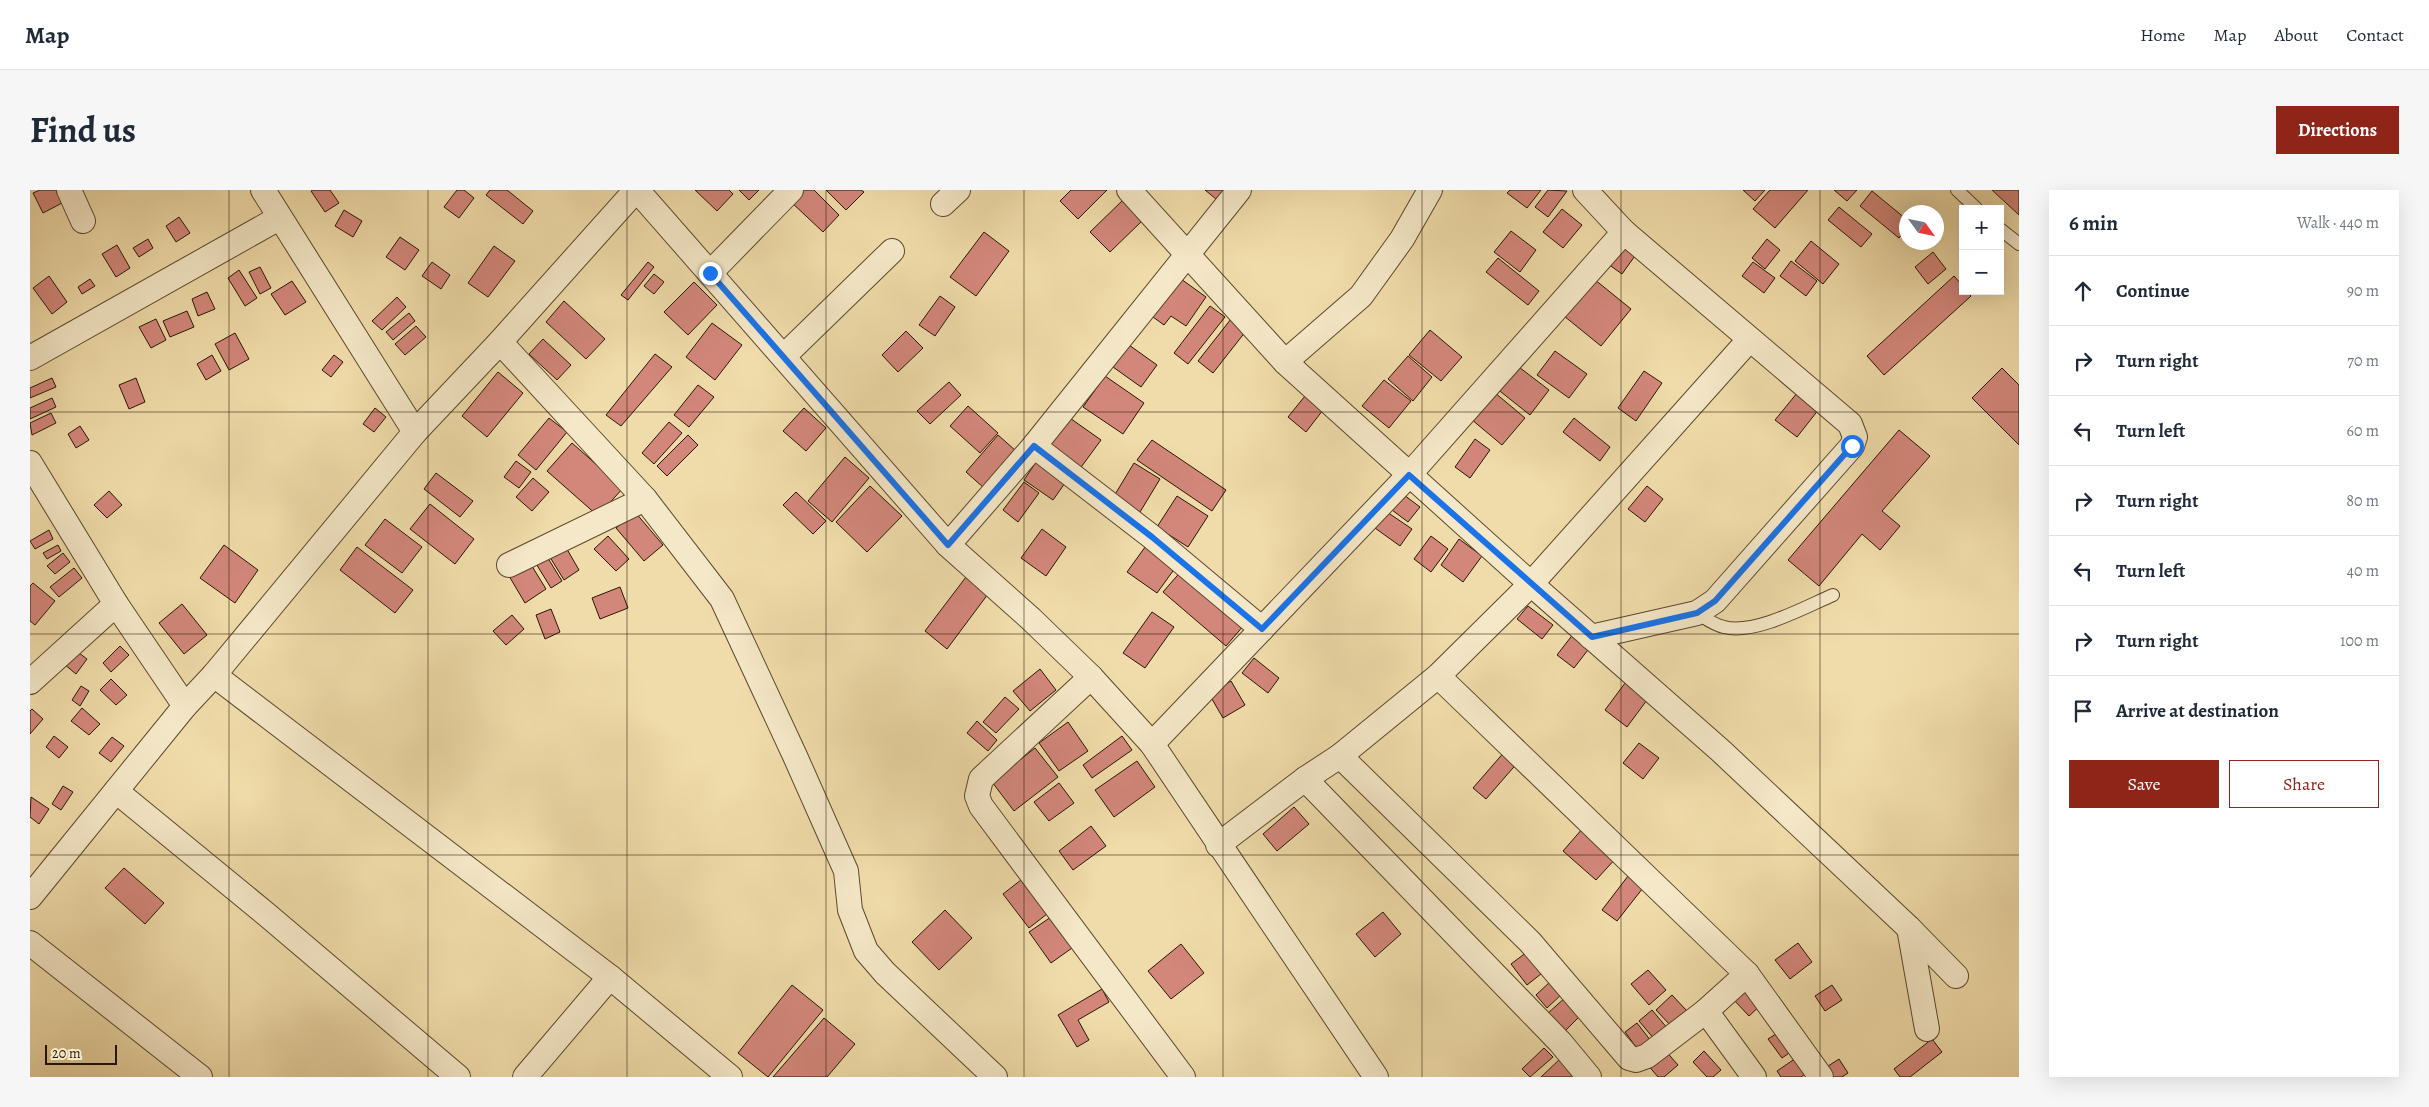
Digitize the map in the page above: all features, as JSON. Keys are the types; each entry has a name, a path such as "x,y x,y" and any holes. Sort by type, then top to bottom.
{"street":[{"path":"69,190 83,221"},
{"path":"263,190 415,432"},
{"path":"30,897 184,706 214,675 415,432 500,342 637,190 948,545 1031,619 1091,677 1152,744 1372,1075"},
{"path":"710,273 791,190"},
{"path":"1129,190 1285,362 1531,584 1721,751 1909,928 1956,976"},
{"path":"948,545 1034,446 1239,190"},
{"path":"1285,362 1361,296 1402,239 1430,190"},
{"path":"1585,190 1624,232 1850,424 1855,437 1852,446 1715,601 1697,613 1592,637"},
{"path":"30,358 279,218"},
{"path":"1152,744 1409,475 1624,232"},
{"path":"784,356 892,251"},
{"path":"1218,845 1305,779 1340,756 1438,676 1531,584 1749,340"},
{"path":"500,342 645,499 722,599 846,871 850,910 866,951 884,972 995,1077"},
{"path":"1034,446 1152,537 1262,629"},
{"path":"30,463 116,604 184,706"},
{"path":"509,565 645,499"},
{"path":"30,682 116,604"},
{"path":"214,675 610,977 730,1077"},
{"path":"1438,676 1747,974 1821,1077"},
{"path":"1091,677 981,779 976,796 987,814 1183,1077"},
{"path":"1340,756 1530,942 1629,1058 1636,1060 1647,1056 1706,1012 1747,974"},
{"path":"1305,779 1560,1042 1589,1077"},
{"path":"116,791 273,920 458,1077"},
{"path":"1909,928 1927,1029"},
{"path":"30,942 200,1077"},
{"path":"525,1077 610,977"},
{"path":"1706,1012 1754,1077"}],"lane":[{"path":"1957,190 1973,205"},
{"path":"2004,232 2019,244"},
{"path":"1697,613 1725,628 1767,624 1834,595"}],"building":[{"path":"40,190 56,190 62,203 43,213 33,193"},
{"path":"330,190 339,203 325,212 311,191"},
{"path":"457,190 464,190 474,198 459,218 444,207"},
{"path":"490,190 507,190 533,211 523,224 486,195"},
{"path":"695,190 729,190 733,194 717,211"},
{"path":"739,190 759,190 749,200"},
{"path":"800,190 814,190 839,215 823,232 790,201"},
{"path":"826,190 861,190 864,192 846,210"},
{"path":"1071,190 1107,190 1078,219 1060,201"},
{"path":"1205,190 1223,190 1216,199"},
{"path":"1510,190 1541,190 1527,208 1507,193"},
{"path":"1548,190 1567,191 1548,217 1535,207"},
{"path":"1743,190 1765,190 1755,201"},
{"path":"1770,190 1808,190 1775,228 1753,209"},
{"path":"1834,190 1857,190 1847,201"},
{"path":"1992,190 2019,190 2019,215"},
{"path":"1872,191 1899,213 1899,238 1860,206"},
{"path":"1123,200 1143,220 1110,252 1090,232"},
{"path":"1839,207 1872,234 1861,247 1828,220"},
{"path":"1562,209 1582,225 1563,248 1543,232"},
{"path":"344,210 362,221 353,237 335,226"},
{"path":"179,217 190,233 176,242 166,226"},
{"path":"1511,231 1536,250 1520,272 1494,252"},
{"path":"984,232 1009,251 976,296 950,277"},
{"path":"400,237 419,250 405,270 386,257"},
{"path":"148,239 153,248 139,257 133,248"},
{"path":"1767,239 1780,250 1765,269 1752,258"},
{"path":"1811,241 1839,264 1823,284 1795,261"},
{"path":"1623,244 1637,253 1622,274 1608,264"},
{"path":"117,245 130,268 116,277 102,254"},
{"path":"494,246 515,261 488,297 468,283"},
{"path":"1933,252 1946,269 1928,284 1915,267"},
{"path":"1498,258 1539,291 1528,305 1486,272"},
{"path":"1791,261 1817,281 1806,296 1780,276"},
{"path":"432,262 450,275 441,289 422,276"},
{"path":"648,262 654,267 628,300 621,295"},
{"path":"1753,262 1775,278 1764,293 1742,276"},
{"path":"260,267 271,288 260,294 249,272"},
{"path":"239,270 257,298 245,306 228,278"},
{"path":"654,274 664,282 654,294 644,286"},
{"path":"49,276 67,302 52,314 33,288"},
{"path":"1954,276 1959,282 1959,295 1971,296 1884,375 1867,356"},
{"path":"90,279 95,286 82,294 78,287"},
{"path":"1181,279 1206,297 1186,326 1171,316 1164,325 1153,317"},
{"path":"1594,279 1631,309 1601,346 1564,316"},
{"path":"292,281 306,302 285,315 271,294"},
{"path":"694,282 717,305 688,335 664,312"},
{"path":"207,292 215,309 198,316 192,299"},
{"path":"940,296 955,307 935,336 919,325"},
{"path":"397,297 406,307 382,330 372,321"},
{"path":"564,301 605,339 586,359 546,322"},
{"path":"1210,306 1225,317 1188,364 1174,353"},
{"path":"187,311 194,327 170,337 163,321"},
{"path":"409,313 415,321 393,340 386,332"},
{"path":"156,319 166,340 151,348 139,327"},
{"path":"1231,319 1246,331 1213,373 1198,361"},
{"path":"712,323 742,345 715,380 686,357"},
{"path":"416,326 426,337 405,355 395,344"},
{"path":"1430,330 1462,357 1441,381 1409,355"},
{"path":"906,331 923,348 898,372 882,355"},
{"path":"235,333 249,359 229,370 215,344"},
{"path":"543,339 571,365 557,380 529,354"},
{"path":"1129,345 1157,365 1141,387 1113,367"},
{"path":"1555,351 1587,374 1569,398 1537,375"},
{"path":"655,354 672,367 621,426 606,415"},
{"path":"212,355 221,371 206,380 197,364"},
{"path":"334,355 343,362 331,377 322,370"},
{"path":"1408,356 1432,377 1413,401 1388,379"},
{"path":"1515,364 1549,390 1530,415 1496,388"},
{"path":"2002,368 2019,385 2019,445 1972,398"},
{"path":"1644,371 1662,383 1636,421 1618,408"},
{"path":"498,372 523,393 487,437 462,416"},
{"path":"1105,376 1144,403 1123,434 1083,407"},
{"path":"52,378 56,387 30,398 30,388"},
{"path":"136,378 145,402 129,409 119,385"},
{"path":"1384,380 1411,401 1389,428 1362,406"},
{"path":"949,382 961,395 930,424 917,411"},
{"path":"698,385 714,397 689,427 674,415"},
{"path":"1802,387 1823,404 1797,437 1775,420"},
{"path":"1494,392 1525,418 1502,445 1471,419"},
{"path":"1305,396 1323,410 1306,432 1288,417"},
{"path":"52,398 56,407 30,419 30,408"},
{"path":"968,406 998,433 980,453 950,426"},
{"path":"375,408 386,417 374,432 363,424"},
{"path":"804,408 826,428 806,451 783,431"},
{"path":"51,413 56,423 32,435 30,423"},
{"path":"1067,416 1101,440 1079,470 1045,446"},
{"path":"549,418 567,432 536,470 518,455"},
{"path":"1574,418 1610,447 1600,461 1563,432"},
{"path":"669,422 682,433 654,464 642,453"},
{"path":"80,426 89,440 76,448 68,434"},
{"path":"1899,430 1930,456 1882,511 1900,526 1880,550 1862,534 1819,586 1788,560"},
{"path":"688,435 698,445 667,476 657,466"},
{"path":"998,435 1016,451 984,488 966,472"},
{"path":"1475,439 1490,450 1470,478 1455,467"},
{"path":"1152,440 1226,490 1212,511 1137,460"},
{"path":"572,443 623,488 598,516 547,471"},
{"path":"1041,455 1070,476 1053,500 1024,480"},
{"path":"845,457 869,478 832,522 808,501"},
{"path":"516,461 531,472 519,488 504,477"},
{"path":"1134,463 1160,479 1137,517 1111,501"},
{"path":"436,473 473,501 460,517 424,489"},
{"path":"533,478 549,492 532,511 516,497"},
{"path":"1024,482 1039,493 1018,522 1003,510"},
{"path":"870,486 902,516 867,552 836,522"},
{"path":"1647,486 1663,499 1645,522 1628,509"},
{"path":"109,491 122,505 107,518 94,505"},
{"path":"796,492 826,521 813,534 783,505"},
{"path":"1404,495 1420,507 1408,522 1392,510"},
{"path":"1177,496 1208,516 1188,547 1157,527"},
{"path":"430,504 474,539 455,564 410,529"},
{"path":"635,512 663,545 644,561 616,528"},
{"path":"1387,512 1412,529 1400,546 1375,528"},
{"path":"385,519 422,547 402,573 365,545"},
{"path":"1042,529 1066,547 1046,576 1021,558"},
{"path":"49,530 53,539 35,549 30,541"},
{"path":"608,536 629,559 616,571 594,549"},
{"path":"1431,536 1448,549 1431,572 1414,559"},
{"path":"1459,539 1482,556 1463,582 1441,565"},
{"path":"1148,543 1178,564 1157,593 1127,572"},
{"path":"564,544 579,570 564,580 548,554"},
{"path":"58,545 61,551 47,559 43,553"},
{"path":"224,545 258,570 235,603 200,578"},
{"path":"357,547 413,590 395,613 340,570"},
{"path":"63,553 70,562 55,574 47,566"},
{"path":"546,555 562,581 551,588 535,562"},
{"path":"530,563 546,589 525,603 509,576"},
{"path":"74,568 82,578 59,597 50,587"},
{"path":"1183,569 1245,624 1226,646 1163,592"},
{"path":"966,577 988,594 947,649 925,631"},
{"path":"33,583 55,601 35,625 30,621 30,586"},
{"path":"620,587 628,608 600,619 592,598"},
{"path":"182,604 207,635 184,654 159,623"},
{"path":"1528,606 1553,625 1542,639 1517,619"},
{"path":"551,609 560,632 545,639 536,615"},
{"path":"1152,612 1174,627 1145,668 1123,653"},
{"path":"512,615 524,629 506,645 493,631"},
{"path":"1574,633 1591,646 1574,668 1557,655"},
{"path":"120,646 129,655 111,672 103,663"},
{"path":"75,650 87,659 76,674 64,664"},
{"path":"1254,658 1279,678 1268,693 1242,673"},
{"path":"1040,669 1056,690 1030,711 1013,691"},
{"path":"111,679 127,695 116,705 100,690"},
{"path":"1628,679 1650,696 1627,727 1605,710"},
{"path":"1231,681 1245,705 1223,718 1209,694"},
{"path":"81,686 89,691 80,706 72,700"},
{"path":"1005,697 1019,709 996,733 983,722"},
{"path":"82,708 100,724 89,735 71,721"},
{"path":"32,709 43,719 30,734 30,711"},
{"path":"977,721 997,740 988,751 967,733"},
{"path":"1068,722 1088,751 1059,771 1039,743"},
{"path":"54,736 68,747 59,758 46,747"},
{"path":"1122,736 1132,750 1092,778 1083,765"},
{"path":"112,737 124,746 111,762 99,753"},
{"path":"1639,743 1659,758 1643,779 1623,763"},
{"path":"1035,748 1058,777 1014,811 992,782"},
{"path":"1506,750 1519,761 1486,799 1473,788"},
{"path":"1137,761 1155,787 1114,817 1095,790"},
{"path":"1059,783 1074,803 1049,821 1034,802"},
{"path":"63,786 73,792 61,810 52,804"},
{"path":"31,797 49,809 39,824 30,817"},
{"path":"1294,807 1309,824 1277,851 1263,834"},
{"path":"1091,826 1106,846 1073,870 1059,851"},
{"path":"1583,828 1617,857 1596,880 1563,851"},
{"path":"124,868 164,903 145,924 105,888"},
{"path":"1030,873 1056,907 1029,928 1003,894"},
{"path":"1628,876 1643,888 1617,921 1602,910"},
{"path":"945,910 972,938 939,970 912,942"},
{"path":"1383,912 1401,934 1375,957 1356,934"},
{"path":"1051,917 1072,948 1051,963 1029,932"},
{"path":"1798,943 1812,962 1790,979 1775,960"},
{"path":"1181,944 1204,973 1171,999 1148,971"},
{"path":"1531,949 1546,970 1527,985 1511,964"},
{"path":"1648,970 1666,990 1649,1005 1631,984"},
{"path":"1552,980 1564,992 1547,1008 1536,995"},
{"path":"792,985 823,1010 768,1077 738,1053"},
{"path":"1832,985 1842,1000 1825,1011 1815,996"},
{"path":"1746,986 1762,1004 1749,1016 1732,998"},
{"path":"1102,989 1109,1002 1078,1020 1089,1040 1077,1047 1058,1015"},
{"path":"1672,995 1687,1011 1671,1026 1656,1010"},
{"path":"1567,996 1583,1013 1564,1032 1547,1014"},
{"path":"1652,1010 1668,1029 1655,1040 1639,1021"},
{"path":"824,1018 855,1044 827,1077 773,1077"},
{"path":"1637,1023 1651,1041 1639,1051 1625,1032"},
{"path":"1782,1030 1795,1049 1782,1058 1768,1039"},
{"path":"1932,1039 1942,1052 1910,1077 1900,1077 1894,1069"},
{"path":"1544,1048 1553,1057 1530,1077 1522,1069"},
{"path":"1664,1049 1678,1065 1664,1077 1658,1077 1647,1064"},
{"path":"1704,1051 1721,1070 1713,1077 1707,1077 1693,1062"},
{"path":"1799,1056 1809,1071 1801,1077 1781,1077 1777,1071"},
{"path":"1561,1058 1577,1077 1541,1077"},
{"path":"1839,1059 1848,1073 1842,1077 1830,1077 1825,1068"}],"route":[{"path":"710,273 948,545 1034,446 1152,537 1262,629 1409,475 1592,637 1697,613 1715,601 1852,446"}]}
